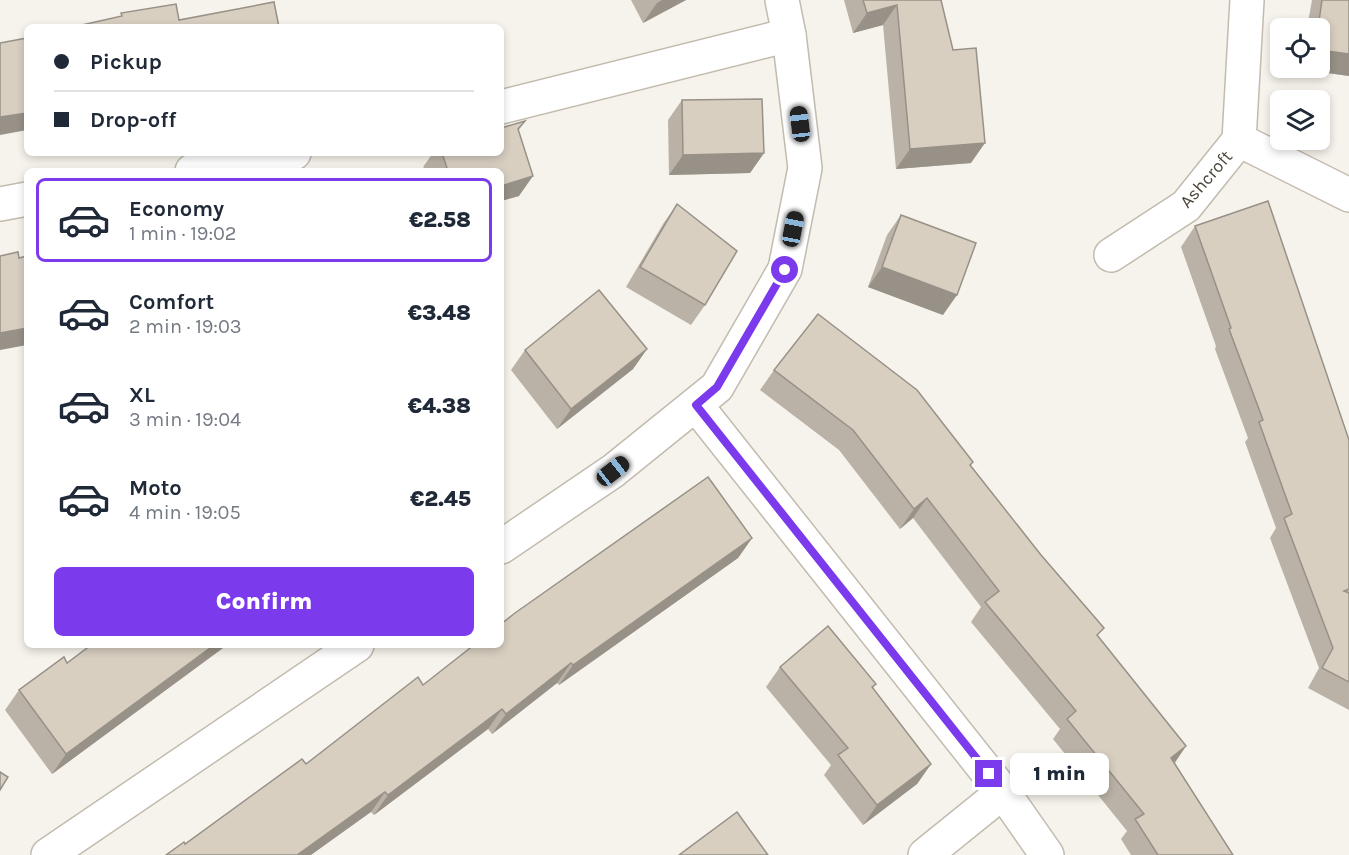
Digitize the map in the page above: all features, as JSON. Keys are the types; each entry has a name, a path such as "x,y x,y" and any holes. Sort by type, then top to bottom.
{"street":[{"path":"504,545 613,471 717,387 785,270 805,168 789,35 782,0"},
{"name":"Ashcroft","path":"1111,255 1186,206 1239,140 1247,0"},
{"path":"504,106 789,35"},
{"name":"Ashcroft","path":"1239,140 1349,195"},
{"path":"209,168 277,156"},
{"path":"0,204 24,200"},
{"path":"696,405 1003,792 1047,855"},
{"path":"48,855 353,648"},
{"path":"925,855 1003,792"}],"building":[{"path":"863,0 941,0 953,50 976,48 985,143 910,149 897,5 867,13"},
{"path":"1322,0 1349,0 1349,54 1330,51 1330,18 1319,18"},
{"path":"274,2 278,24 86,24 122,16 121,13 176,4 179,20"},
{"path":"24,39 24,113 0,117 0,43"},
{"path":"762,99 764,153 683,155 682,100"},
{"path":"525,121 518,129 533,176 504,185 504,168 447,168 443,156 504,156 504,127"},
{"path":"1268,201 1349,440 1349,589 1344,591 1349,593 1349,682 1322,668 1333,648 1284,518 1292,514 1259,422 1263,420 1229,329 1231,328 1195,226"},
{"path":"677,204 737,251 705,305 640,267"},
{"path":"901,215 976,243 957,295 882,267"},
{"path":"18,252 19,258 24,257 24,329 0,333 0,256"},
{"path":"599,290 647,349 571,409 525,350"},
{"path":"818,314 917,390 973,462 970,465 1041,555 1104,628 1097,635 1186,746 1171,758 1233,855 1158,855 1135,819 1144,814 1067,719 1076,711 985,602 999,591 927,498 914,509 853,430 774,370"},
{"path":"708,477 752,538 573,665 571,663 506,714 502,709 388,795 385,792 297,855 166,855 184,842 185,844 302,759 306,764 418,677 423,685 470,648 504,648 504,622"},
{"path":"828,626 876,684 872,687 931,764 877,805 838,755 848,748 780,667"},
{"path":"87,648 210,648 66,754 19,690 64,657 67,663"},
{"path":"0,772 8,777 0,790"},
{"path":"737,812 768,855 679,855"}],"route":[{"path":"785,270 717,387 696,405 989,774"}]}
